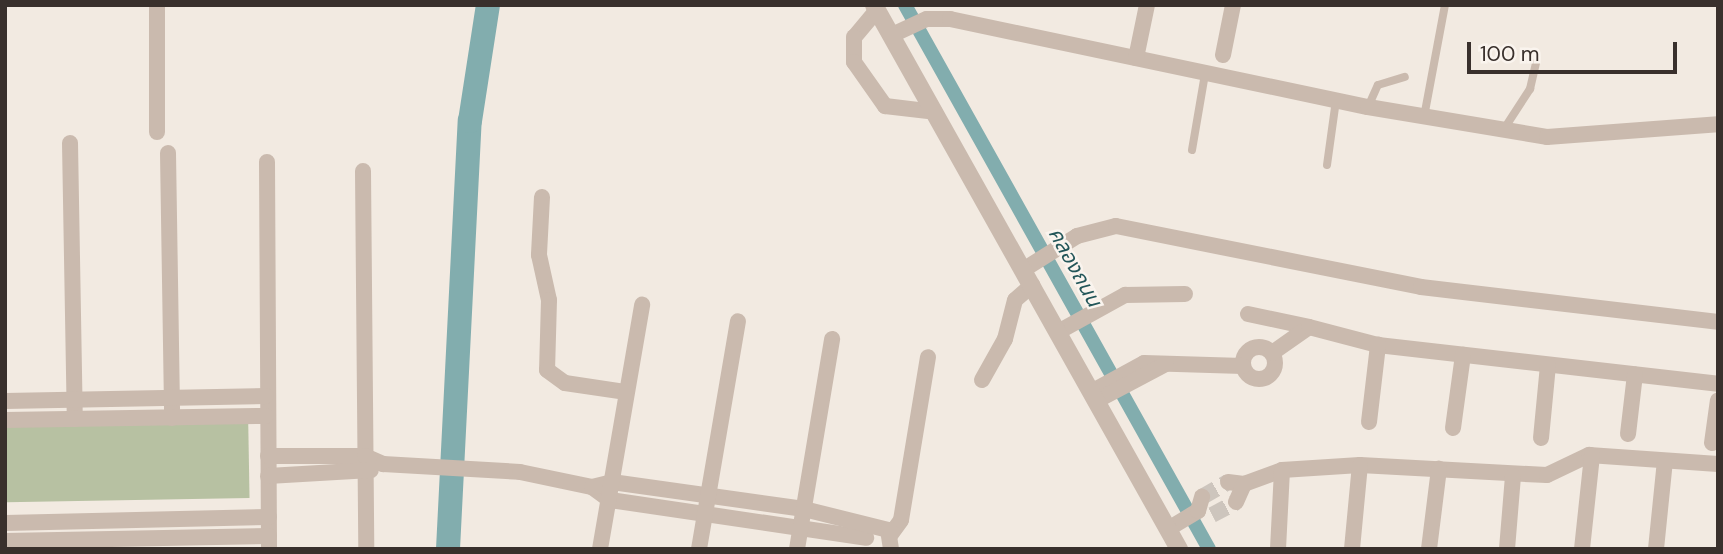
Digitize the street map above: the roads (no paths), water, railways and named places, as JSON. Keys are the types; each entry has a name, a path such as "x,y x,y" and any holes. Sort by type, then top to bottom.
{"street":[{"path":"157,5 158,132"},
{"path":"1136,58 1147,5"},
{"path":"1223,55 1233,5"},
{"path":"935,112 885,106 854,62 854,37 876,8 896,33 935,112 1099,393 1172,527 1179,549"},
{"path":"896,33 933,14 1205,74 1368,107 1502,130 1583,137 1718,124"},
{"path":"70,143 75,419"},
{"path":"168,153 172,418"},
{"path":"5,541 78,544 269,542 266,416 267,162"},
{"path":"363,171 366,549"},
{"path":"542,197 539,254 549,300 547,370 565,383 626,393"},
{"path":"982,380 1005,339 1015,300 1029,273 1058,246 1093,229 1116,226 1421,287 1718,321"},
{"path":"1062,330 1125,295 1185,294"},
{"path":"600,549 642,305"},
{"path":"1248,314 1378,345 1718,384"},
{"path":"699,549 738,321"},
{"path":"1243,366 1252,348 1272,353 1309,327"},
{"path":"797,549 832,339"},
{"path":"1369,422 1378,345"},
{"path":"1243,366 1252,378 1267,378 1276,367 1272,353"},
{"path":"1453,428 1463,355"},
{"path":"883,542 901,520 928,357"},
{"path":"1099,393 1132,376 1166,365 1243,366"},
{"path":"1541,438 1548,365"},
{"path":"1628,434 1635,374"},
{"path":"5,401 266,396"},
{"path":"1712,443 1718,400"},
{"path":"5,420 266,416"},
{"path":"268,456 365,456 383,464 461,466 593,487 612,482 804,509 883,542"},
{"path":"1582,549 1592,456"},
{"path":"1236,502 1236,483 1282,470 1360,465 1513,476 1547,475 1569,460 1592,456 1718,464"},
{"path":"1656,549 1665,461"},
{"path":"268,476 364,474 383,464"},
{"path":"1352,549 1360,465"},
{"path":"1278,549 1282,470"},
{"path":"1429,549 1439,470"},
{"path":"1507,549 1513,476"},
{"path":"593,487 610,500 883,542"},
{"path":"1172,527 1202,509"},
{"path":"5,523 269,517"},
{"path":"175,519 176,543"},
{"path":"76,521 78,544"}],"lane":[{"path":"1424,117 1445,5"},
{"path":"1502,130 1530,89 1536,63"},
{"path":"1192,150 1205,74"},
{"path":"1368,107 1378,85 1405,77"},
{"path":"1327,165 1336,100"}],"waterway":[{"path":"448,549 470,121 488,5"},
{"name":"คลองถนน","path":"905,5 1209,549"}],"tunnel":[{"path":"1202,497 1228,482"},
{"path":"1212,515 1236,502"}]}
